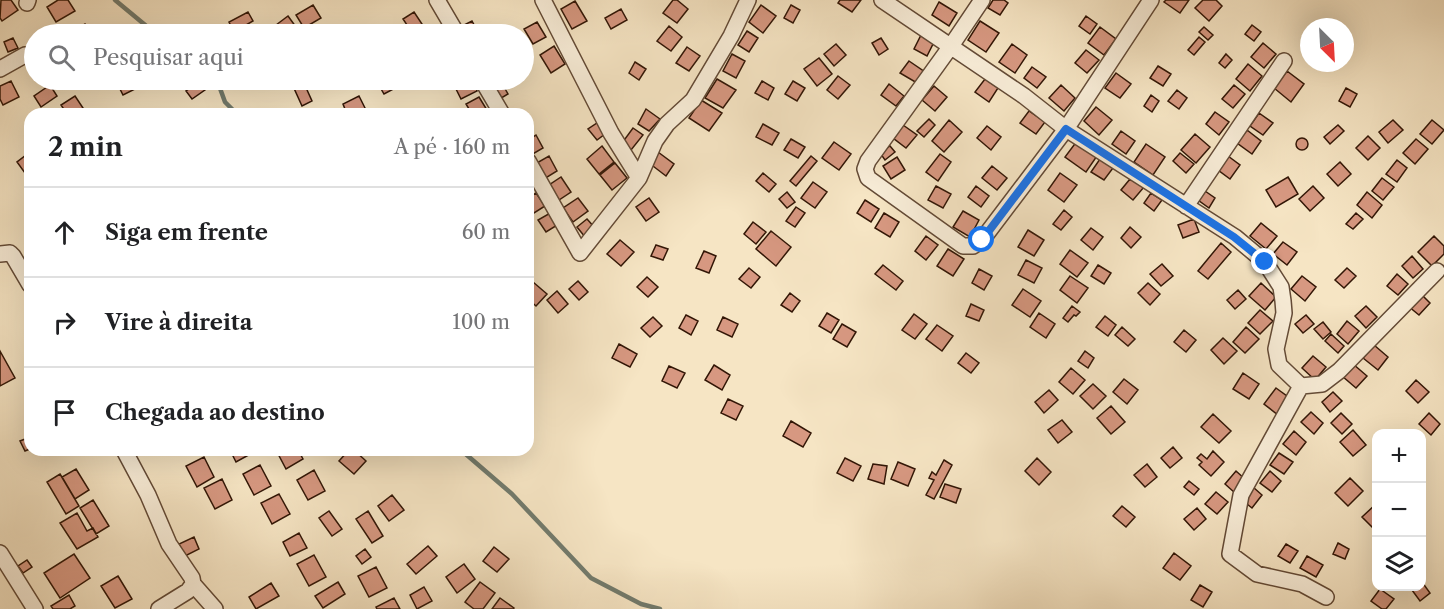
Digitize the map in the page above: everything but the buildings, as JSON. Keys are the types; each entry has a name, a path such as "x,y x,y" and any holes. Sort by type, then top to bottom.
{"street":[{"path":"437,0 451,24"},
{"path":"543,0 611,133 639,178"},
{"path":"534,172 580,253 639,178 655,141 667,124 693,100 731,36 748,0"},
{"path":"882,0 1024,96 1066,129 1234,237 1265,262 1281,287 1283,301 1284,313 1276,349 1279,365 1301,386 1322,384 1339,371 1437,270"},
{"path":"982,0 868,161 866,169 868,178 963,246 973,246 982,240 1066,129 1151,0"},
{"path":"0,69 24,56"},
{"path":"1186,206 1284,61"},
{"path":"488,90 498,108"},
{"path":"1,254 14,256 24,274"},
{"path":"1301,386 1241,495 1230,554 1257,574 1302,584 1326,597"},
{"path":"127,456 148,495 169,544 192,578 193,584 215,609"},
{"path":"0,553 4,565 35,609"},
{"path":"159,609 188,591 193,584"}],"waterway":[{"path":"115,0 144,24"},
{"path":"221,90 225,102 231,108"},
{"path":"468,456 512,494 591,578 641,604 660,609"}],"route":[{"path":"982,240 1066,129 1234,237 1265,262"}]}
